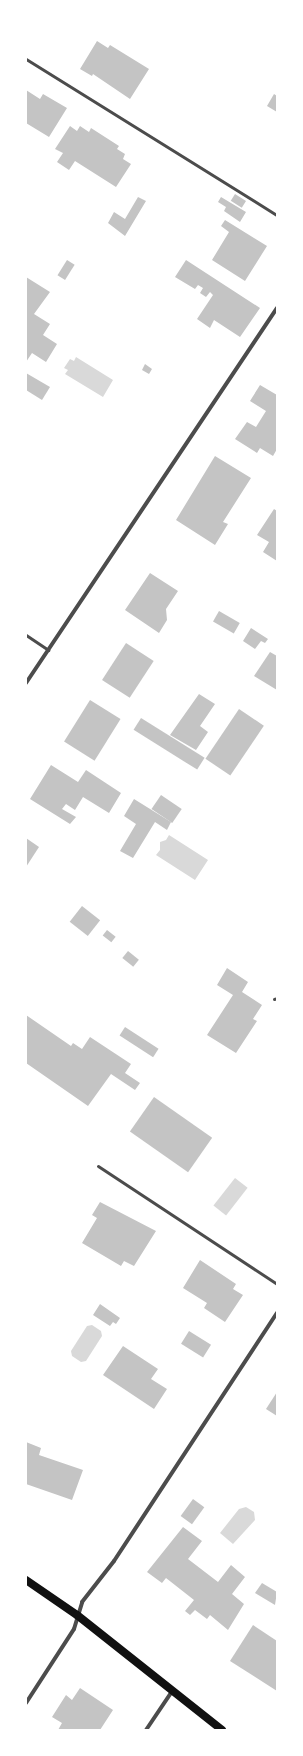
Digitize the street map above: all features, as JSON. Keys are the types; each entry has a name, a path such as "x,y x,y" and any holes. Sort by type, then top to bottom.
{"main road":[{"path":"26,1580 77,1615 222,1730"}],"street":[{"path":"26,683 277,308"},
{"path":"26,1703 74,1629 82,1602 114,1561 277,1313"},
{"path":"146,1730 173,1690"}],"lane":[{"path":"26,59 277,215"},
{"path":"26,636 48,650"},
{"path":"98,1166 277,1284"}],"shaded area":[{"path":"76,357 113,380 103,397 65,374 68,370 64,368 70,359 74,361"},
{"path":"169,835 208,860 195,880 156,855 160,850 160,842 166,840"},
{"path":"235,1178 248,1188 226,1215 213,1206"},
{"path":"92,1325 101,1331 102,1336 86,1361 81,1362 72,1356 71,1351 87,1326"},
{"path":"246,1507 254,1512 255,1520 233,1544 220,1533 239,1509"}],"building":[{"path":"97,41 108,48 110,45 149,69 130,99 93,74 92,76 80,69"},
{"path":"26,90 40,99 43,94 67,108 49,137 26,123"},
{"path":"274,94 277,96 277,112 267,106"},
{"path":"70,126 77,131 80,126 89,132 91,128 119,146 117,149 125,154 123,159 131,164 116,187 75,161 69,170 57,162 63,153 55,149"},
{"path":"235,194 246,201 242,208 231,201"},
{"path":"138,197 146,201 125,236 108,223 114,212 125,219"},
{"path":"221,197 246,212 240,222 224,211 226,207 218,202"},
{"path":"225,220 267,246 245,281 212,260 229,232 221,226"},
{"path":"67,260 75,265 65,280 57,275"},
{"path":"186,260 260,308 240,337 214,320 210,328 197,319 213,295 210,292 206,297 200,293 203,288 198,285 195,289 175,277"},
{"path":"26,277 50,292 34,314 50,324 43,335 57,344 46,362 32,353 26,362"},
{"path":"145,364 152,369 149,374 142,370"},
{"path":"26,373 50,387 42,400 26,390"},
{"path":"260,385 277,395 277,449 273,456 260,448 257,453 235,439 247,422 256,427 266,411 250,401"},
{"path":"215,456 251,478 223,522 228,524 215,545 176,520"},
{"path":"274,509 277,511 277,561 263,552 269,542 257,535"},
{"path":"150,573 178,591 166,609 167,620 159,633 125,610"},
{"path":"219,611 240,623 234,633 213,621"},
{"path":"251,628 268,639 265,643 261,641 255,649 243,641"},
{"path":"126,643 154,661 130,698 102,680"},
{"path":"270,652 277,656 277,690 254,676"},
{"path":"199,694 215,704 200,726 208,732 196,750 170,735"},
{"path":"90,700 121,719 95,761 64,742"},
{"path":"239,709 264,726 230,776 205,759"},
{"path":"141,718 205,758 197,770 134,730"},
{"path":"51,765 78,782 86,770 121,793 109,813 83,797 75,810 66,804 62,809 76,817 70,824 30,799"},
{"path":"161,795 182,809 172,823 151,809"},
{"path":"134,799 171,822 167,830 155,822 133,858 120,851 136,824 124,816"},
{"path":"26,838 39,847 26,867"},
{"path":"82,906 100,920 88,936 70,922"},
{"path":"107,930 116,937 111,942 103,936"},
{"path":"128,951 139,960 133,967 122,958"},
{"path":"227,968 248,982 242,992 262,1005 253,1019 257,1021 236,1053 207,1035 233,995 217,985"},
{"path":"26,1015 71,1046 73,1043 82,1049 90,1037 131,1064 125,1073 140,1083 135,1090 111,1074 88,1106 26,1063"},
{"path":"125,1027 159,1049 153,1057 120,1035"},
{"path":"154,1097 212,1138 188,1172 130,1131"},
{"path":"100,1202 156,1231 134,1266 124,1261 121,1266 82,1243 97,1218 92,1215"},
{"path":"200,1260 236,1284 233,1289 243,1295 225,1322 204,1308 207,1303 183,1288"},
{"path":"100,1304 120,1318 116,1324 113,1322 110,1326 93,1315"},
{"path":"189,1331 211,1345 203,1357 181,1344"},
{"path":"123,1346 158,1369 151,1379 167,1389 154,1409 103,1375"},
{"path":"277,1392 277,1416 266,1409"},
{"path":"26,1442 41,1448 39,1455 83,1470 72,1500 26,1484"},
{"path":"193,1499 204,1507 192,1524 181,1516"},
{"path":"183,1527 202,1541 188,1559 218,1582 231,1565 245,1577 232,1594 244,1604 228,1630 210,1615 207,1619 195,1610 190,1615 185,1611 194,1600 166,1578 162,1583 147,1572"},
{"path":"262,1583 277,1592 275,1605 255,1593"},
{"path":"253,1625 277,1641 277,1691 230,1661"},
{"path":"80,1688 113,1710 100,1730 58,1730 62,1723 52,1717 66,1695 72,1700"}]}
